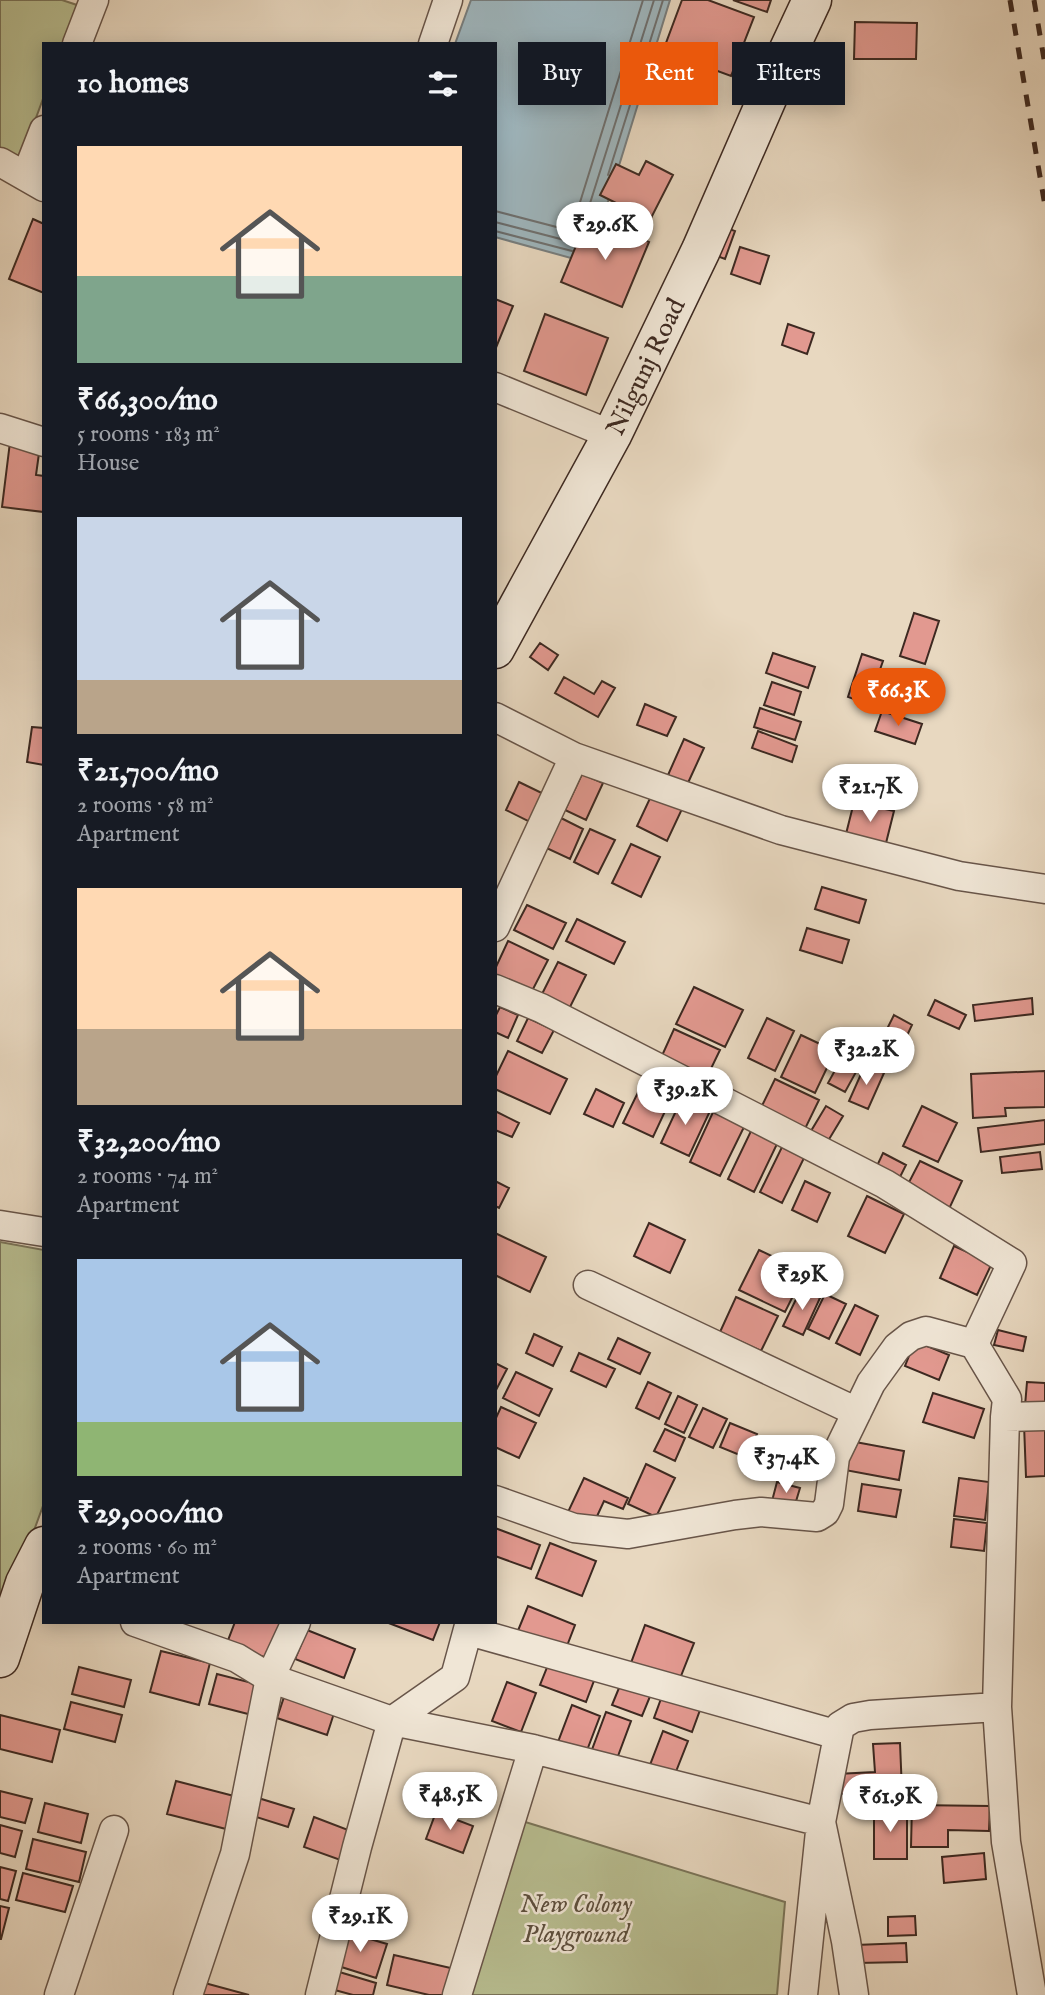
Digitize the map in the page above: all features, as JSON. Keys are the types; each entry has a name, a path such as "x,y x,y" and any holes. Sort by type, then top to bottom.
{"street":[{"path":"78,42 94,0"},
{"path":"434,42 448,0"},
{"name":"Nilgunj Road","path":"497,645 612,435 701,250 813,0"},
{"path":"0,162 35,181 42,141"},
{"path":"497,388 612,435"},
{"path":"0,428 42,441"},
{"path":"497,718 574,757 781,830 959,876 1045,889"},
{"path":"497,923 574,757"},
{"path":"497,990 541,1008 885,1184 1012,1263 974,1344"},
{"path":"0,1225 42,1232"},
{"path":"588,1286 857,1412"},
{"path":"501,1509 574,1528 628,1534 761,1512 817,1517 825,1512 830,1504 835,1457 878,1374 897,1347 911,1336 926,1331 974,1344 1007,1399 996,1707 1006,1842 1032,1995"},
{"path":"1005,1417 1045,1416"},
{"path":"0,1658 34,1587 42,1554"},
{"path":"147,1624 176,1629 237,1658 270,1678 392,1721 533,1749 821,1822"},
{"path":"188,1995 235,1854 270,1678 295,1624"},
{"path":"320,1995 392,1721 455,1677 469,1626 838,1734"},
{"path":"803,1995 821,1822 840,1726 852,1718 870,1715 996,1707"},
{"path":"457,1995 533,1749"},
{"path":"821,1822 846,1941 854,1995"},
{"path":"59,1995 114,1830"}],"green space":[{"path":"0,0 62,0 77,5 64,42 42,42 42,101 20,161 0,151"},
{"path":"0,1242 42,1250 42,1508 0,1624"},
{"name":"New Colony Playground","path":"522,1821 785,1902 777,1995 466,1995"}],"water":[{"path":"471,0 670,0 657,42 620,42 620,105 638,105 589,263 497,238 497,42 456,42"}],"building":[{"path":"682,0 708,0 754,17 744,42 732,42 731,76 718,71 718,42 666,42"},
{"path":"733,0 771,0 767,12"},
{"path":"855,22 917,23 916,59 854,59"},
{"path":"646,161 673,175 650,220 600,195 616,164 639,175"},
{"path":"588,217 649,242 622,307 561,282"},
{"path":"33,219 42,223 42,292 9,279"},
{"path":"718,225 735,231 725,259 709,253"},
{"path":"740,247 769,256 760,284 731,274"},
{"path":"497,300 513,306 497,345"},
{"path":"545,314 608,338 586,395 524,371"},
{"path":"788,324 814,333 807,354 782,345"},
{"path":"10,442 40,446 36,475 42,476 42,512 2,507"},
{"path":"914,613 939,621 925,664 900,656"},
{"path":"540,643 558,655 548,670 530,657"},
{"path":"773,653 815,667 808,688 766,673"},
{"path":"862,654 883,661 868,704 848,697"},
{"path":"564,677 594,694 602,681 615,688 598,717 555,693"},
{"path":"772,682 801,692 794,715 764,705"},
{"path":"645,704 676,717 667,736 637,725"},
{"path":"760,708 801,722 795,740 754,727"},
{"path":"882,711 922,724 915,744 875,731"},
{"path":"32,727 42,728 42,765 27,762"},
{"path":"758,731 797,746 792,762 752,748"},
{"path":"684,739 704,748 687,785 668,775"},
{"path":"582,774 603,783 586,820 565,810"},
{"path":"519,782 550,797 536,825 506,810"},
{"path":"652,794 682,809 667,841 637,826"},
{"path":"854,802 894,811 885,847 845,838"},
{"path":"555,815 583,829 570,859 540,845"},
{"path":"590,829 615,840 598,874 574,862"},
{"path":"631,844 660,857 641,897 612,883"},
{"path":"822,887 866,900 859,923 815,909"},
{"path":"527,905 566,923 553,949 514,930"},
{"path":"577,919 625,942 614,964 566,941"},
{"path":"807,928 849,940 842,963 800,950"},
{"path":"508,941 548,960 531,993 497,977 497,965"},
{"path":"558,962 586,975 569,1009 541,996"},
{"path":"694,987 743,1010 725,1047 676,1024"},
{"path":"1032,998 1033,1014 975,1021 973,1005"},
{"path":"935,1000 966,1015 959,1029 928,1015"},
{"path":"500,1007 518,1015 508,1038 497,1033 497,1013"},
{"path":"894,1015 912,1025 895,1061 876,1051"},
{"path":"528,1018 554,1030 542,1053 517,1041"},
{"path":"767,1018 794,1031 775,1071 748,1058"},
{"path":"674,1029 720,1050 705,1081 660,1060"},
{"path":"801,1035 835,1051 815,1093 781,1077"},
{"path":"508,1051 567,1079 550,1114 497,1090 497,1074"},
{"path":"844,1054 861,1063 845,1092 828,1083"},
{"path":"865,1065 884,1073 868,1109 849,1101"},
{"path":"1045,1071 1045,1107 1005,1108 1006,1116 973,1118 971,1074"},
{"path":"646,1076 675,1090 653,1137 623,1123"},
{"path":"775,1079 819,1100 802,1135 758,1114"},
{"path":"596,1089 624,1103 613,1127 584,1114"},
{"path":"682,1098 710,1111 689,1156 661,1143"},
{"path":"826,1106 843,1116 828,1141 811,1131"},
{"path":"922,1106 957,1123 938,1162 903,1146"},
{"path":"714,1110 745,1125 720,1176 690,1162"},
{"path":"497,1112 519,1123 512,1137 497,1131"},
{"path":"1045,1120 1045,1144 981,1152 978,1128"},
{"path":"751,1131 777,1144 754,1192 728,1179"},
{"path":"782,1147 804,1158 782,1203 760,1192"},
{"path":"1040,1152 1042,1169 1002,1173 1000,1157"},
{"path":"883,1153 906,1165 899,1179 876,1168"},
{"path":"920,1161 962,1181 949,1209 906,1188"},
{"path":"805,1181 830,1193 817,1222 792,1210"},
{"path":"497,1182 509,1188 499,1208 497,1207"},
{"path":"867,1196 904,1214 885,1253 848,1236"},
{"path":"649,1223 685,1240 670,1273 634,1256"},
{"path":"497,1234 546,1257 530,1292 497,1276"},
{"path":"954,1246 992,1263 977,1295 940,1278"},
{"path":"759,1250 805,1272 785,1312 739,1290"},
{"path":"801,1289 820,1298 803,1335 783,1326"},
{"path":"825,1294 846,1304 829,1339 808,1329"},
{"path":"736,1297 778,1316 761,1351 720,1332"},
{"path":"855,1305 878,1316 860,1355 836,1343"},
{"path":"998,1330 1026,1337 1023,1351 994,1345"},
{"path":"534,1334 562,1347 553,1366 526,1353"},
{"path":"618,1338 650,1353 640,1374 608,1359"},
{"path":"915,1341 949,1355 939,1380 905,1366"},
{"path":"579,1353 615,1369 606,1387 571,1371"},
{"path":"497,1364 507,1369 497,1388"},
{"path":"516,1372 552,1389 539,1416 503,1398"},
{"path":"648,1382 671,1393 659,1419 636,1408"},
{"path":"1027,1382 1045,1383 1045,1408 1025,1406"},
{"path":"933,1393 984,1409 974,1438 923,1422"},
{"path":"678,1396 697,1405 684,1433 665,1424"},
{"path":"501,1407 536,1423 519,1458 497,1448 497,1416"},
{"path":"703,1408 727,1419 713,1448 689,1437"},
{"path":"730,1423 757,1434 747,1458 720,1447"},
{"path":"1045,1423 1045,1476 1026,1477 1024,1424"},
{"path":"665,1429 685,1438 675,1461 654,1451"},
{"path":"850,1441 904,1451 899,1480 845,1470"},
{"path":"790,1443 805,1447 797,1478 782,1474"},
{"path":"646,1464 675,1478 656,1517 628,1504"},
{"path":"584,1478 628,1498 623,1509 604,1501 593,1525 568,1512"},
{"path":"959,1478 989,1482 985,1520 954,1516"},
{"path":"777,1482 800,1488 794,1508 772,1501"},
{"path":"862,1484 901,1490 896,1517 858,1511"},
{"path":"954,1519 987,1523 984,1551 951,1547"},
{"path":"497,1529 540,1545 531,1569 497,1557"},
{"path":"550,1543 596,1561 582,1596 536,1578"},
{"path":"528,1606 575,1625 565,1651 517,1633"},
{"path":"234,1624 285,1625 272,1660 227,1643"},
{"path":"391,1624 439,1624 433,1640"},
{"path":"645,1625 694,1643 679,1681 631,1663"},
{"path":"307,1630 355,1649 344,1678 295,1659"},
{"path":"161,1651 210,1663 199,1705 150,1692"},
{"path":"550,1660 595,1678 586,1702 540,1685"},
{"path":"79,1667 131,1680 124,1707 72,1694"},
{"path":"217,1674 260,1685 252,1715 209,1704"},
{"path":"507,1682 536,1693 521,1732 492,1721"},
{"path":"621,1683 651,1694 642,1716 612,1705"},
{"path":"286,1691 336,1707 327,1735 277,1718"},
{"path":"662,1696 700,1710 692,1732 654,1718"},
{"path":"71,1702 122,1715 115,1742 64,1729"},
{"path":"572,1705 600,1716 586,1753 558,1742"},
{"path":"606,1712 631,1721 615,1764 590,1755"},
{"path":"0,1715 60,1730 52,1762 0,1749"},
{"path":"663,1731 688,1741 675,1774 650,1765"},
{"path":"900,1743 902,1791 838,1794 837,1774 875,1772 873,1744"},
{"path":"176,1781 234,1796 226,1829 167,1814"},
{"path":"0,1791 32,1799 25,1823 0,1817"},
{"path":"255,1797 294,1809 288,1827 250,1815"},
{"path":"45,1803 88,1814 81,1843 38,1832"},
{"path":"912,1805 990,1806 989,1831 948,1830 948,1847 911,1847"},
{"path":"874,1809 907,1809 907,1859 874,1859"},
{"path":"436,1812 473,1826 463,1853 426,1839"},
{"path":"314,1817 356,1833 346,1862 304,1847"},
{"path":"0,1825 22,1831 15,1857 0,1853"},
{"path":"33,1839 86,1852 79,1882 26,1869"},
{"path":"984,1853 986,1879 944,1883 942,1857"},
{"path":"0,1867 16,1871 8,1901 0,1899"},
{"path":"23,1873 73,1886 65,1912 16,1900"},
{"path":"0,1906 9,1908 1,1939 0,1939"},
{"path":"915,1916 916,1935 888,1936 888,1917"},
{"path":"343,1931 387,1944 376,1978 332,1964"},
{"path":"906,1943 907,1962 857,1963 856,1945"},
{"path":"394,1955 455,1969 450,1995 429,1995 387,1985"},
{"path":"336,1971 376,1983 373,1995 353,1995 331,1989"},
{"path":"201,1982 249,1995 198,1995"}],"railway":[{"path":"1010,0 1045,206"},
{"path":"1034,0 1045,65"}]}
